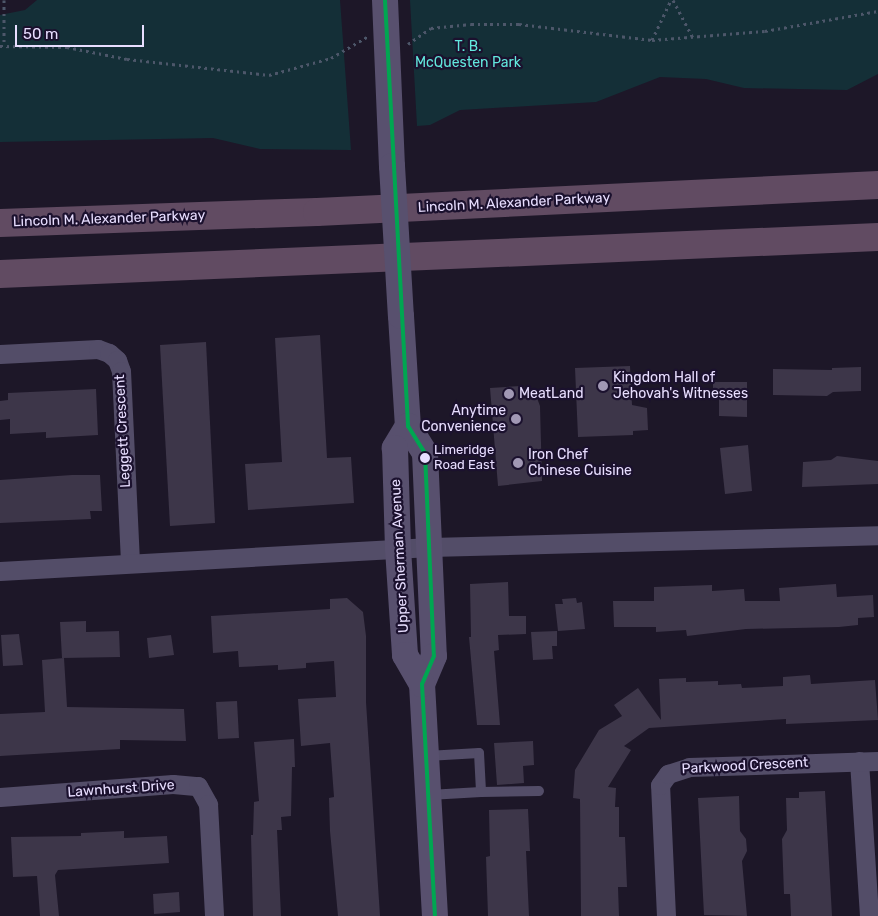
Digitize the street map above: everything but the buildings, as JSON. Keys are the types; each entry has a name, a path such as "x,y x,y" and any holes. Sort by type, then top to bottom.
{"highway":[{"name":"Lincoln M. Alexander Parkway","path":"0,223 317,212 878,186"},
{"path":"0,274 878,237"}],"main road":[{"name":"Upper Sherman Avenue","path":"384,0 408,426 424,452 430,547 434,656 422,684 435,916"},
{"name":"Upper Sherman Avenue","path":"408,426 395,448 398,549 405,655 422,684"}],"street":[{"name":"Leggett Crescent","path":"0,354 98,349 109,353 117,360 121,371 130,563"},
{"path":"0,571 430,547 878,535"},
{"path":"859,761 870,916"},
{"name":"Parkwood Crescent","path":"666,916 660,786 668,774 689,767 878,761"},
{"name":"Lawnhurst Drive","path":"0,796 173,784 198,786 208,804 214,916"}],"lane":[{"path":"426,756 479,753 481,792"},
{"path":"428,795 539,791"}],"path":[{"path":"4,0 2,46 67,48 127,59 269,75 331,58 365,37 387,35 392,44 411,44 430,28 471,24 519,24 652,40 765,31 878,12"},
{"path":"652,40 672,0"},
{"path":"672,0 693,38"}],"green space":[{"path":"37,0 340,0 351,150 260,149 213,138 0,142 0,15 25,10"},
{"name":"T. B. McQuesten Park","path":"410,0 878,0 878,74 847,90 744,88 706,79 660,77 596,102 460,110 430,125 417,126"}],"transit line":[{"path":"385,0 408,426 425,453 434,656 422,684 435,916"}],"place":[{"name":"Kingdom Hall of Jehovah's Witnesses","path":"603,386"},
{"name":"MeatLand","path":"509,394"},
{"name":"Anytime Convenience","path":"516,419"},
{"name":"Limeridge Road East","path":"425,458"},
{"name":"Iron Chef Chinese Cuisine","path":"518,463"}]}
